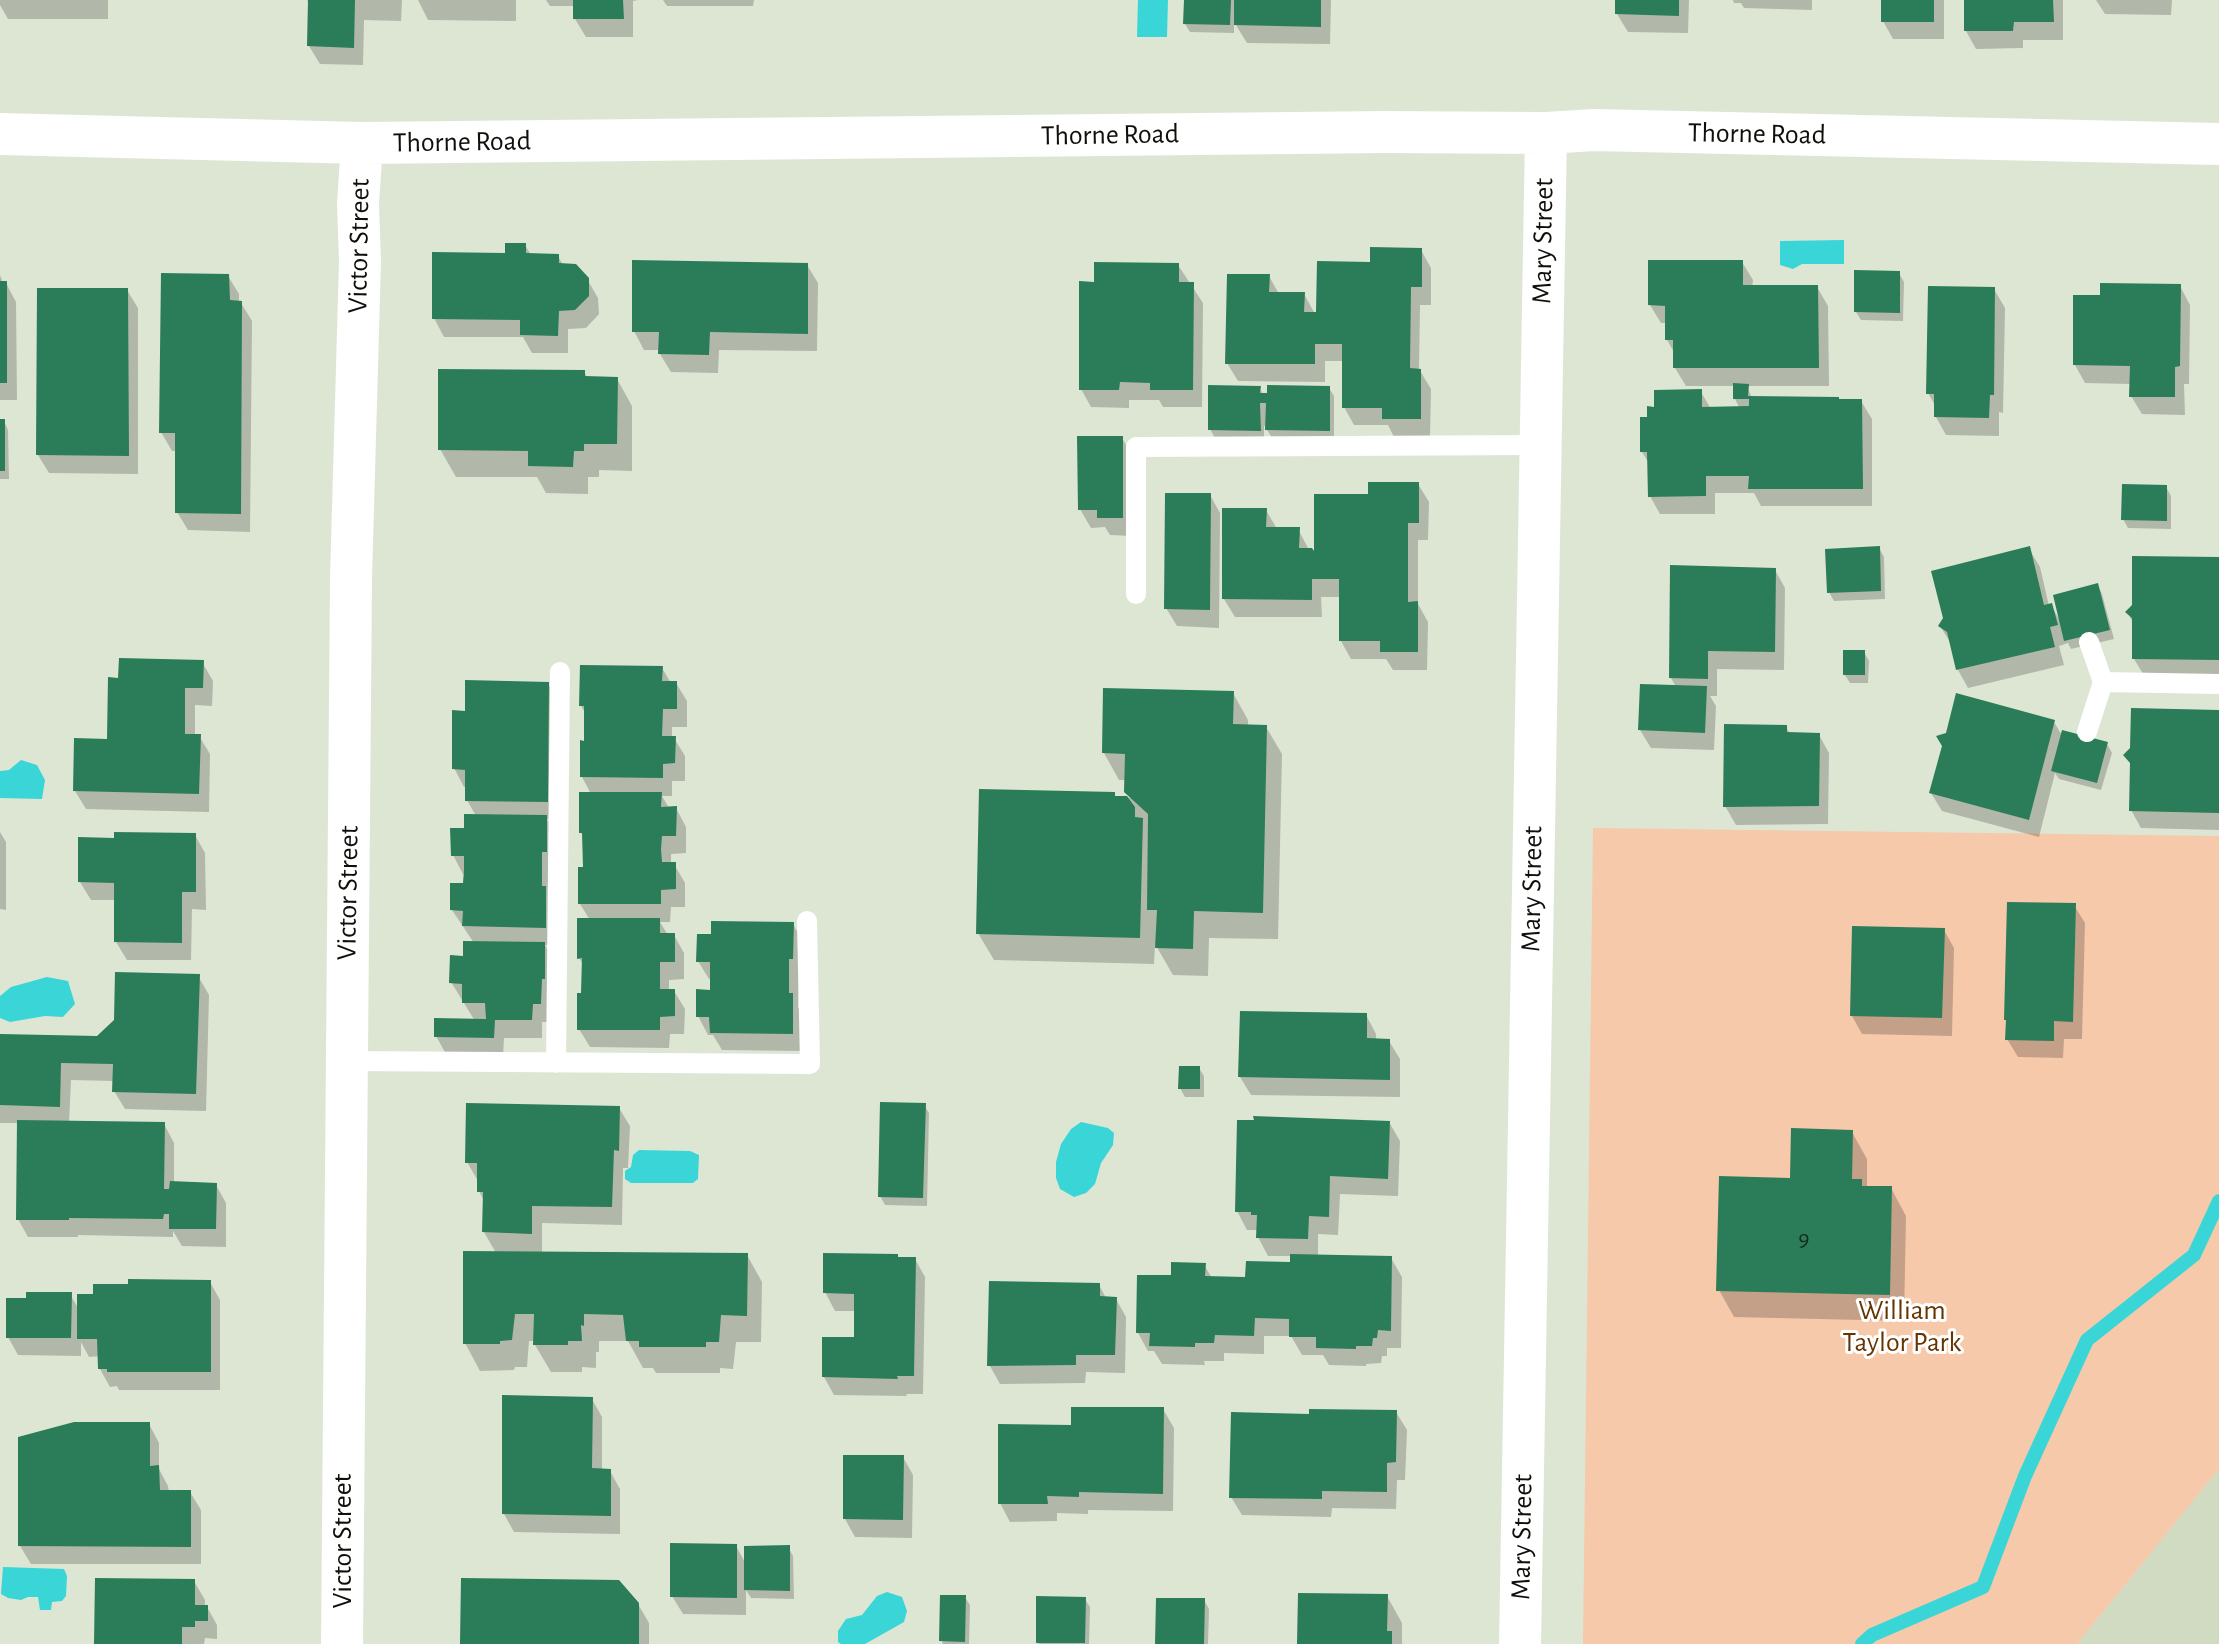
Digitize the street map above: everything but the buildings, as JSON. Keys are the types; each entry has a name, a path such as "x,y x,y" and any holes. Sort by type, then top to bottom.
{"street":[{"name":"Thorne Road","path":"0,134 362,143 1546,133 1594,130 2219,144"},
{"name":"Mary Street","path":"1520,1644 1546,133"},
{"name":"Victor Street","path":"342,1644 351,579 360,261 358,204 362,143"}],"lane":[{"path":"1136,594 1136,447 1539,445"},
{"path":"2087,732 2103,682 2089,642"},
{"path":"556,1063 560,672"},
{"path":"2103,682 2219,684"},
{"path":"347,1061 810,1064 807,921"}],"shaded area":[{"path":"2219,1469 2219,1644 2077,1644"}],"green space":[{"name":"William Taylor Park","path":"1593,828 2219,836 2219,1469 2077,1644 1583,1644"}],"water":[{"path":"1138,0 1168,0 1167,37 1137,37"},
{"path":"1844,240 1844,264 1802,264 1793,269 1780,265 1780,241"},
{"path":"21,760 37,765 45,780 42,799 0,798 0,771 9,770"},
{"path":"47,977 68,981 75,1004 63,1017 45,1016 10,1022 0,1018 0,996 11,987"},
{"path":"1081,1122 1108,1128 1114,1133 1113,1145 1101,1163 1095,1184 1086,1193 1074,1197 1060,1189 1056,1162 1061,1144 1071,1129"},
{"path":"639,1150 690,1151 699,1155 698,1179 693,1183 631,1183 625,1179 625,1171 631,1167 633,1155"},
{"path":"3,1567 64,1569 67,1576 66,1596 62,1601 52,1602 51,1610 40,1610 38,1597 21,1600 8,1598 1,1594"},
{"path":"887,1592 902,1597 907,1611 904,1622 865,1644 838,1642 838,1631 846,1619 862,1615 877,1596"}],"waterway":[{"path":"1862,1644 1872,1635 1983,1587 2025,1476 2087,1340 2194,1255 2219,1201"}]}
